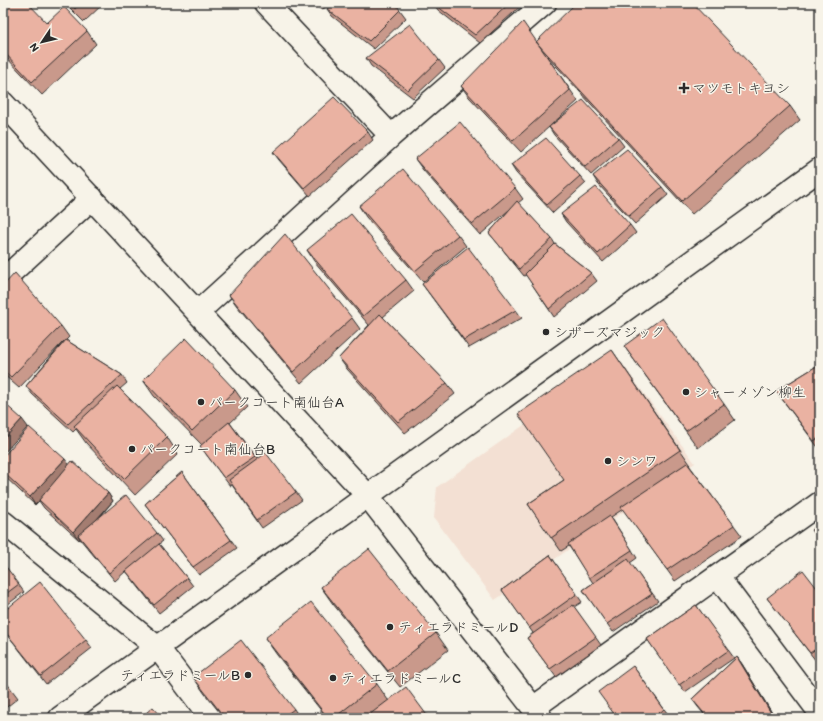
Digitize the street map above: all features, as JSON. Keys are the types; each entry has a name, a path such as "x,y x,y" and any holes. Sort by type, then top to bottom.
{"street":[{"path":"266,3 391,136"},
{"path":"198,312 391,136 545,3"},
{"path":"3,103 367,495 537,713 718,577 820,504"},
{"path":"60,718 820,169"},
{"path":"3,280 92,198"},
{"path":"3,522 158,648 212,718"},
{"path":"718,577 820,713"}],"shaded area":[{"path":"618,358 695,463 495,600 434,518 437,487"}],"building":[{"path":"3,3 28,3 47,23 64,7 87,31 32,82 3,51"},
{"path":"69,3 81,3 75,9"},
{"path":"334,3 395,3 400,10 369,41 327,9"},
{"path":"433,3 510,3 475,35"},
{"path":"576,3 692,3 790,106 682,201 536,42"},
{"path":"523,22 570,90 513,141 461,86"},
{"path":"410,24 439,60 408,90 366,58"},
{"path":"334,97 368,132 304,188 273,152"},
{"path":"583,100 618,138 585,167 549,127"},
{"path":"460,122 515,188 472,224 415,159"},
{"path":"546,138 580,176 547,205 511,165"},
{"path":"627,149 662,187 629,216 593,176"},
{"path":"403,169 458,235 415,271 359,206"},
{"path":"596,187 630,225 598,254 561,214"},
{"path":"517,201 552,239 519,269 489,233"},
{"path":"351,214 406,280 363,316 307,250"},
{"path":"285,234 352,318 293,372 229,295"},
{"path":"555,244 591,273 549,309 525,274"},
{"path":"468,247 516,310 464,340 422,284"},
{"path":"15,273 61,326 11,377 3,370 3,286"},
{"path":"380,314 447,383 398,422 339,358"},
{"name":"シャーメゾン柳生","path":"662,318 724,404 686,431 624,346"},
{"name":"パークコート南仙台A","path":"186,338 235,390 192,431 143,380"},
{"path":"66,340 122,375 68,424 26,386"},
{"path":"612,350 680,450 551,538 528,504 564,480 518,414"},
{"path":"820,364 820,437 814,441 776,391"},
{"name":"パークコート南仙台B","path":"117,386 167,437 124,479 74,426"},
{"path":"3,402 22,419 3,440"},
{"path":"229,422 255,457 224,478 200,446"},
{"path":"29,427 65,459 30,497 3,472 3,457"},
{"path":"266,453 296,492 257,520 229,480"},
{"path":"72,461 108,493 73,532 39,500"},
{"path":"687,463 734,525 667,570 621,507"},
{"path":"182,472 231,540 193,567 145,504"},
{"path":"126,495 157,533 109,573 78,535"},
{"path":"610,516 632,550 589,578 568,544"},
{"path":"820,523 820,542 811,530"},
{"path":"159,544 187,578 154,605 126,571"},
{"name":"ティエラドミールD","path":"369,549 436,633 388,671 321,587"},
{"path":"550,555 577,594 529,628 502,590"},
{"path":"628,559 652,594 607,624 583,590"},
{"path":"3,563 19,584 3,596"},
{"path":"803,570 820,592 820,646 810,653 767,598"},
{"path":"40,582 86,640 41,676 3,629 3,612"},
{"name":"ティエラドミールC","path":"311,602 377,684 334,718 328,718 265,638"},
{"path":"573,605 596,637 550,669 527,638"},
{"path":"696,605 729,650 679,685 647,639"},
{"name":"ティエラドミールB","path":"241,640 294,709 282,718 225,718 193,677"},
{"path":"737,657 774,718 708,718 692,699"},
{"path":"633,666 664,709 654,718 617,718 598,692"},
{"path":"406,687 429,718 365,718"},
{"path":"153,707 163,718 140,718"},
{"path":"675,714 679,718 670,718"}],"place":[{"name":"マツモトキヨシ","path":"684,88"},
{"name":"シザーズマジック","path":"546,332"},
{"name":"シャーメゾン柳生","path":"686,392"},
{"name":"パークコート南仙台A","path":"201,402"},
{"name":"パークコート南仙台B","path":"132,449"},
{"name":"シンワ","path":"608,461"},
{"name":"ティエラドミールD","path":"390,627"},
{"name":"ティエラドミールB","path":"248,675"},
{"name":"ティエラドミールC","path":"333,678"}]}
